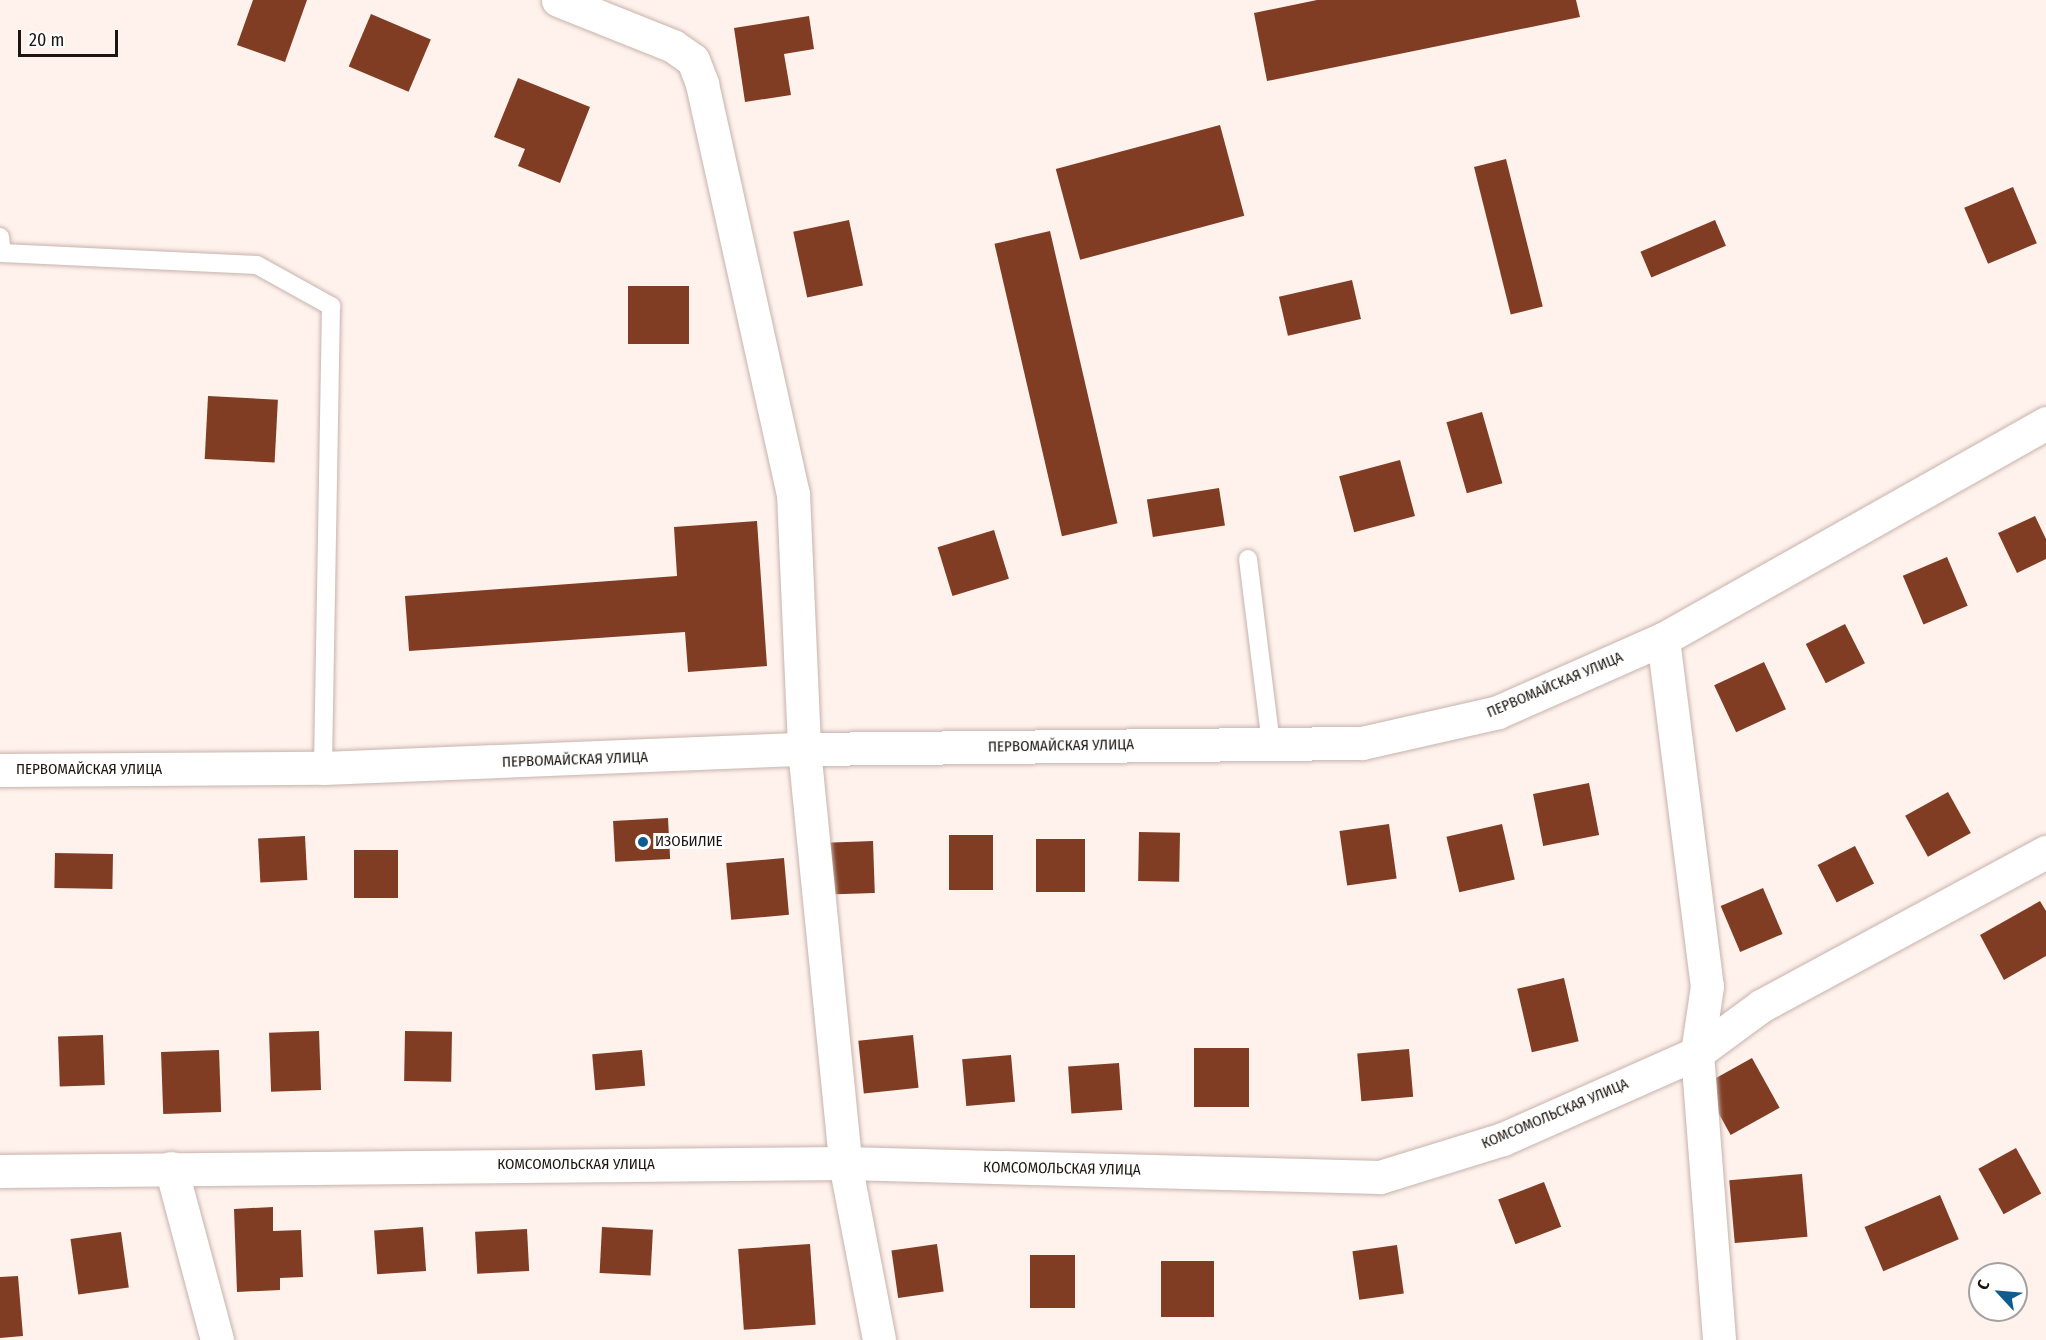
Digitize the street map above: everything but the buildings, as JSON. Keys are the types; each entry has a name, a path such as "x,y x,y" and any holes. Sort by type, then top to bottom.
{"street":[{"path":"558,0 673,46 693,60 702,84 793,494 804,749 845,1163 879,1340"},
{"name":"ПЕРВОМАЙСКАЯ УЛИЦА","path":"0,770 323,768 804,749 1362,743 1498,712 1662,639 2046,423"},
{"path":"1662,639 1707,986 1697,1053 1719,1340"},
{"name":"КОМСОМОЛЬСКАЯ УЛИЦА","path":"0,1171 845,1163 1380,1177 1503,1139 1697,1053 1761,1006 2046,852"},
{"path":"171,1168 217,1340"}],"lane":[{"path":"0,237 2,253 257,265 331,306 323,768"},
{"path":"1248,559 1271,744"}],"place":[{"name":"ИЗОБИЛИЕ","path":"643,842"}]}
